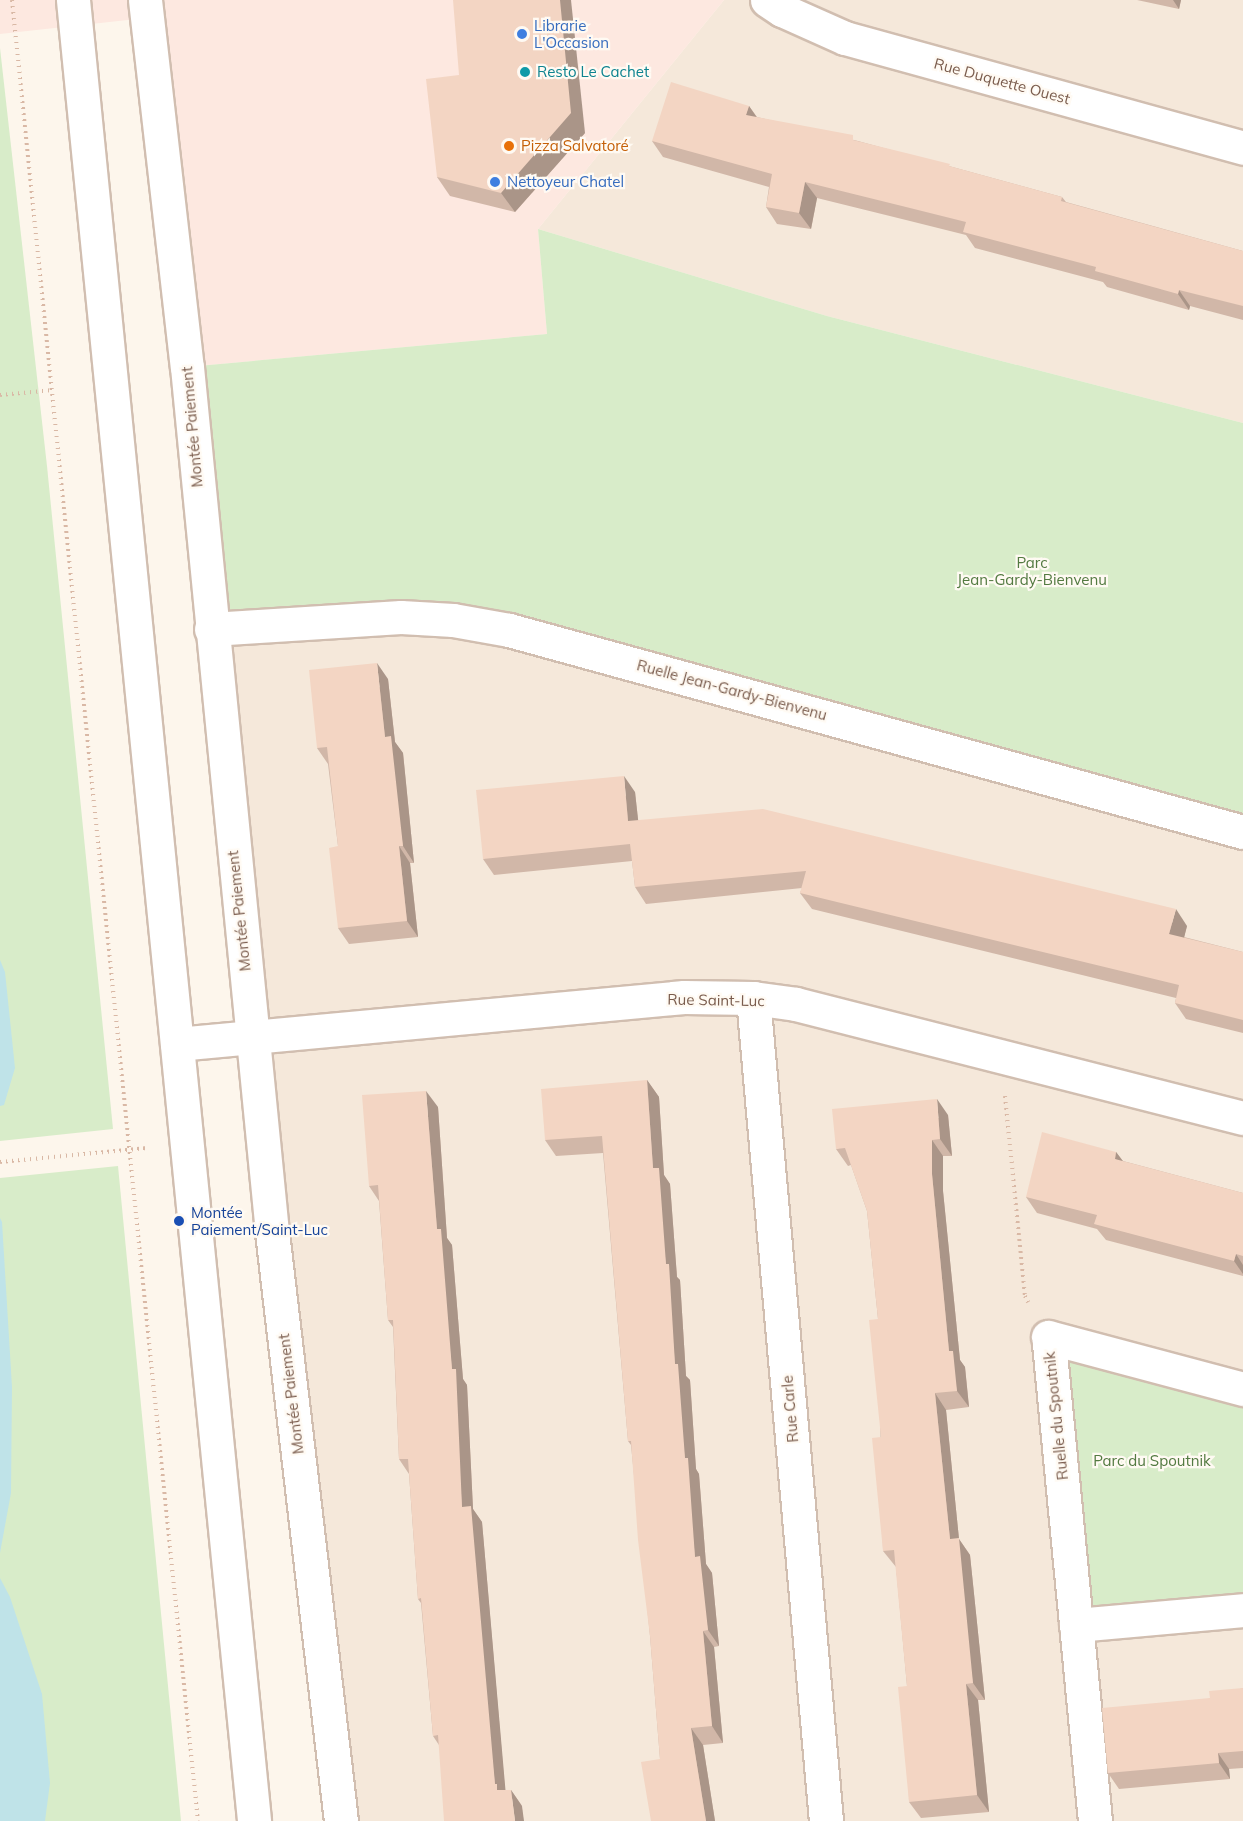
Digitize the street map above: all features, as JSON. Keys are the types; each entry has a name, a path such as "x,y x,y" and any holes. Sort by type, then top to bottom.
{"street":[{"path":"73,0 254,1821"},
{"name":"Montée Paiement","path":"145,0 187,367 252,1037 341,1821"},
{"name":"Rue Duquette Ouest","path":"767,0 782,10 845,38 1241,139"},
{"name":"Ruelle Jean-Gardy-Bienvenu","path":"212,629 401,617 453,620 509,630 1243,832"},
{"name":"Rue Saint-Luc","path":"177,1044 684,997 753,998 796,1004 1243,1119"},
{"name":"Rue Carle","path":"753,998 826,1821"},
{"name":"Ruelle du Spoutnik","path":"1095,1821 1048,1337 1243,1389"},
{"path":"1076,1625 1243,1610"}],"path":[{"path":"12,0 198,1821"},
{"path":"0,395 53,390"},
{"path":"1001,1056 1025,1296 1048,1337"},
{"path":"0,1162 187,1144"}],"shaded area":[{"path":"0,0 724,0 538,229 547,334 187,367 146,18 0,34"},
{"path":"724,0 1243,0 1243,423 827,316 538,229"},
{"path":"401,617 1243,832 1243,1821 341,1821 211,629"}],"green space":[{"path":"0,48 47,466 113,1129 0,1141"},
{"name":"Parc Jean-Gardy-Bienvenu","path":"538,229 827,316 1243,423 1243,832 509,630 211,629 187,367 547,334"},
{"path":"118,1166 181,1821 0,1821 0,1178"},
{"name":"Parc du Spoutnik","path":"1048,1337 1243,1389 1243,1610 1076,1625"}],"water":[{"path":"0,960 5,972 15,1068 4,1105 0,1106"},
{"path":"0,1218 12,1387 11,1493 0,1553"},
{"path":"0,1578 10,1597 42,1694 50,1783 45,1821 0,1821"}],"building":[{"path":"453,0 560,0 571,113 501,193 437,177 426,79 459,75"},
{"path":"671,82 749,106 746,115 853,135 853,140 950,164 949,166 1062,197 1061,201 1243,251 1243,306 1179,290 1178,294 1095,271 1096,267 963,232 966,222 805,182 799,213 766,207 772,174 652,141"},
{"path":"377,663 385,737 391,736 403,846 399,846 407,921 338,928 329,848 338,846 327,747 317,748 309,670"},
{"path":"624,776 628,821 763,809 1176,909 1169,934 1243,952 1243,1020 1175,1003 1179,985 800,893 806,871 635,887 630,844 483,859 476,790"},
{"path":"647,1080 653,1168 659,1168 666,1264 669,1264 675,1364 678,1364 685,1458 688,1458 695,1557 700,1556 708,1630 703,1631 712,1726 691,1728 706,1821 651,1821 641,1762 660,1759 650,1636 638,1540 631,1441 628,1441 602,1136 545,1140 541,1089"},
{"path":"426,1091 437,1229 441,1229 452,1369 456,1369 462,1507 471,1506 495,1784 497,1784 497,1790 511,1790 515,1821 444,1821 438,1735 433,1736 421,1598 418,1599 408,1459 399,1459 393,1320 388,1320 378,1185 369,1186 362,1095"},
{"path":"937,1099 940,1139 932,1140 932,1174 949,1351 953,1351 957,1391 935,1393 950,1539 959,1538 973,1683 966,1684 977,1795 909,1802 898,1687 907,1686 894,1550 883,1551 872,1438 881,1437 869,1320 878,1319 867,1211 845,1148 836,1149 832,1109"},
{"path":"1042,1132 1116,1152 1115,1159 1243,1193 1243,1256 1236,1254 1234,1261 1094,1224 1097,1215 1026,1197"},
{"path":"1243,1688 1243,1751 1218,1753 1219,1763 1108,1773 1102,1708 1210,1698 1209,1691"}],"place":[{"name":"Librarie L'Occasion","path":"522,34"},
{"name":"Resto Le Cachet","path":"525,72"},
{"name":"Pizza Salvatoré","path":"509,146"},
{"name":"Nettoyeur Chatel","path":"495,182"},
{"name":"Montée Paiement/Saint-Luc","path":"179,1221"}]}
